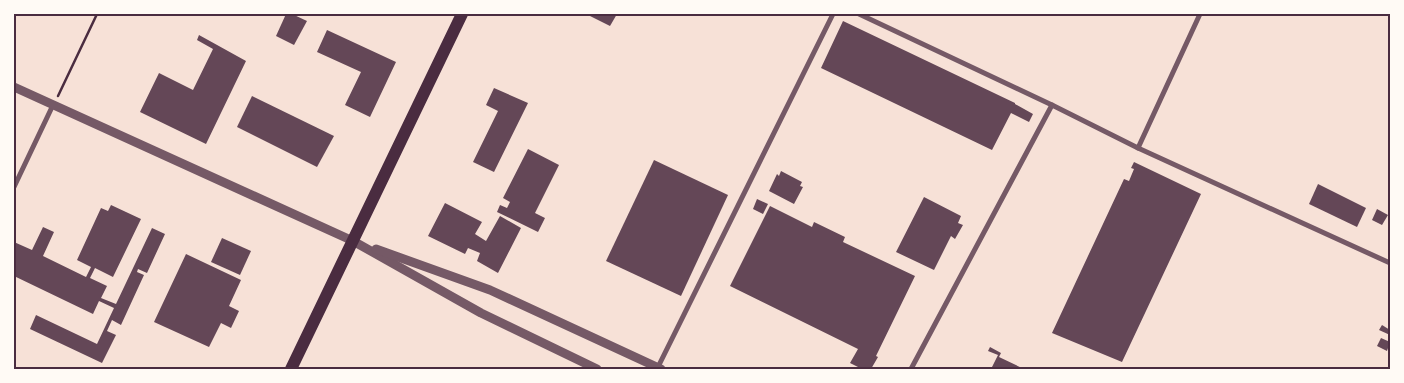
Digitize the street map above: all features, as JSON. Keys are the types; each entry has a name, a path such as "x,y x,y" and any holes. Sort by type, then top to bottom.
{"main road":[{"path":"291,369 462,14"}],"street":[{"path":"352,241 490,290 659,369 833,14"},
{"path":"860,14 1138,148 1390,263"},
{"path":"1138,148 1200,14"},
{"path":"14,87 352,241 481,313 597,369"},
{"path":"14,187 54,105"},
{"path":"911,369 1052,105"}],"path":[{"path":"54,105 97,14"}],"building":[{"path":"286,14 292,14 307,21 294,45 276,36"},
{"path":"586,14 617,14 610,26"},
{"path":"843,21 1015,103 1033,114 1029,122 1011,113 992,150 821,68"},
{"path":"327,30 396,62 370,117 345,105 361,72 317,52"},
{"path":"199,35 246,61 206,144 140,112 159,73 193,90 213,49 197,40"},
{"path":"494,88 528,103 494,172 473,162 498,111 486,105"},
{"path":"252,96 334,136 317,167 237,127"},
{"path":"528,149 559,165 535,213 545,218 538,232 497,212 500,205 507,208 510,202 503,198"},
{"path":"654,160 728,195 681,296 606,261"},
{"path":"1134,162 1201,194 1122,362 1052,333 1124,179 1129,181 1134,169 1131,168"},
{"path":"781,171 802,182 800,186 803,187 794,204 769,191 777,174 779,176"},
{"path":"1318,184 1366,208 1357,227 1309,204"},
{"path":"924,197 961,216 958,223 963,225 955,239 951,236 934,270 896,252"},
{"path":"757,199 768,204 763,214 753,209"},
{"path":"445,203 482,222 475,234 486,241 500,216 521,228 498,273 477,261 480,253 468,248 465,254 428,236"},
{"path":"111,205 141,219 113,277 95,268 90,278 107,286 101,298 116,304 152,228 165,234 147,273 138,269 137,272 144,275 121,325 112,320 107,331 116,335 102,363 30,329 36,315 97,344 114,308 99,301 93,314 14,276 14,242 32,250 43,227 54,232 43,256 86,277 91,267 77,260 101,208 108,211"},
{"path":"770,206 812,227 814,222 845,237 843,242 915,276 871,369 862,369 850,363 858,349 730,286"},
{"path":"1377,209 1388,215 1382,225 1372,220"},
{"path":"222,238 251,251 240,275 211,262"},
{"path":"186,254 241,280 229,306 239,311 231,328 221,323 209,347 154,322"},
{"path":"1382,325 1390,330 1390,335 1379,330"},
{"path":"1381,338 1390,342 1387,351 1377,346"},
{"path":"990,347 1001,353 999,357 1024,369 991,369 998,355 988,351"}]}
